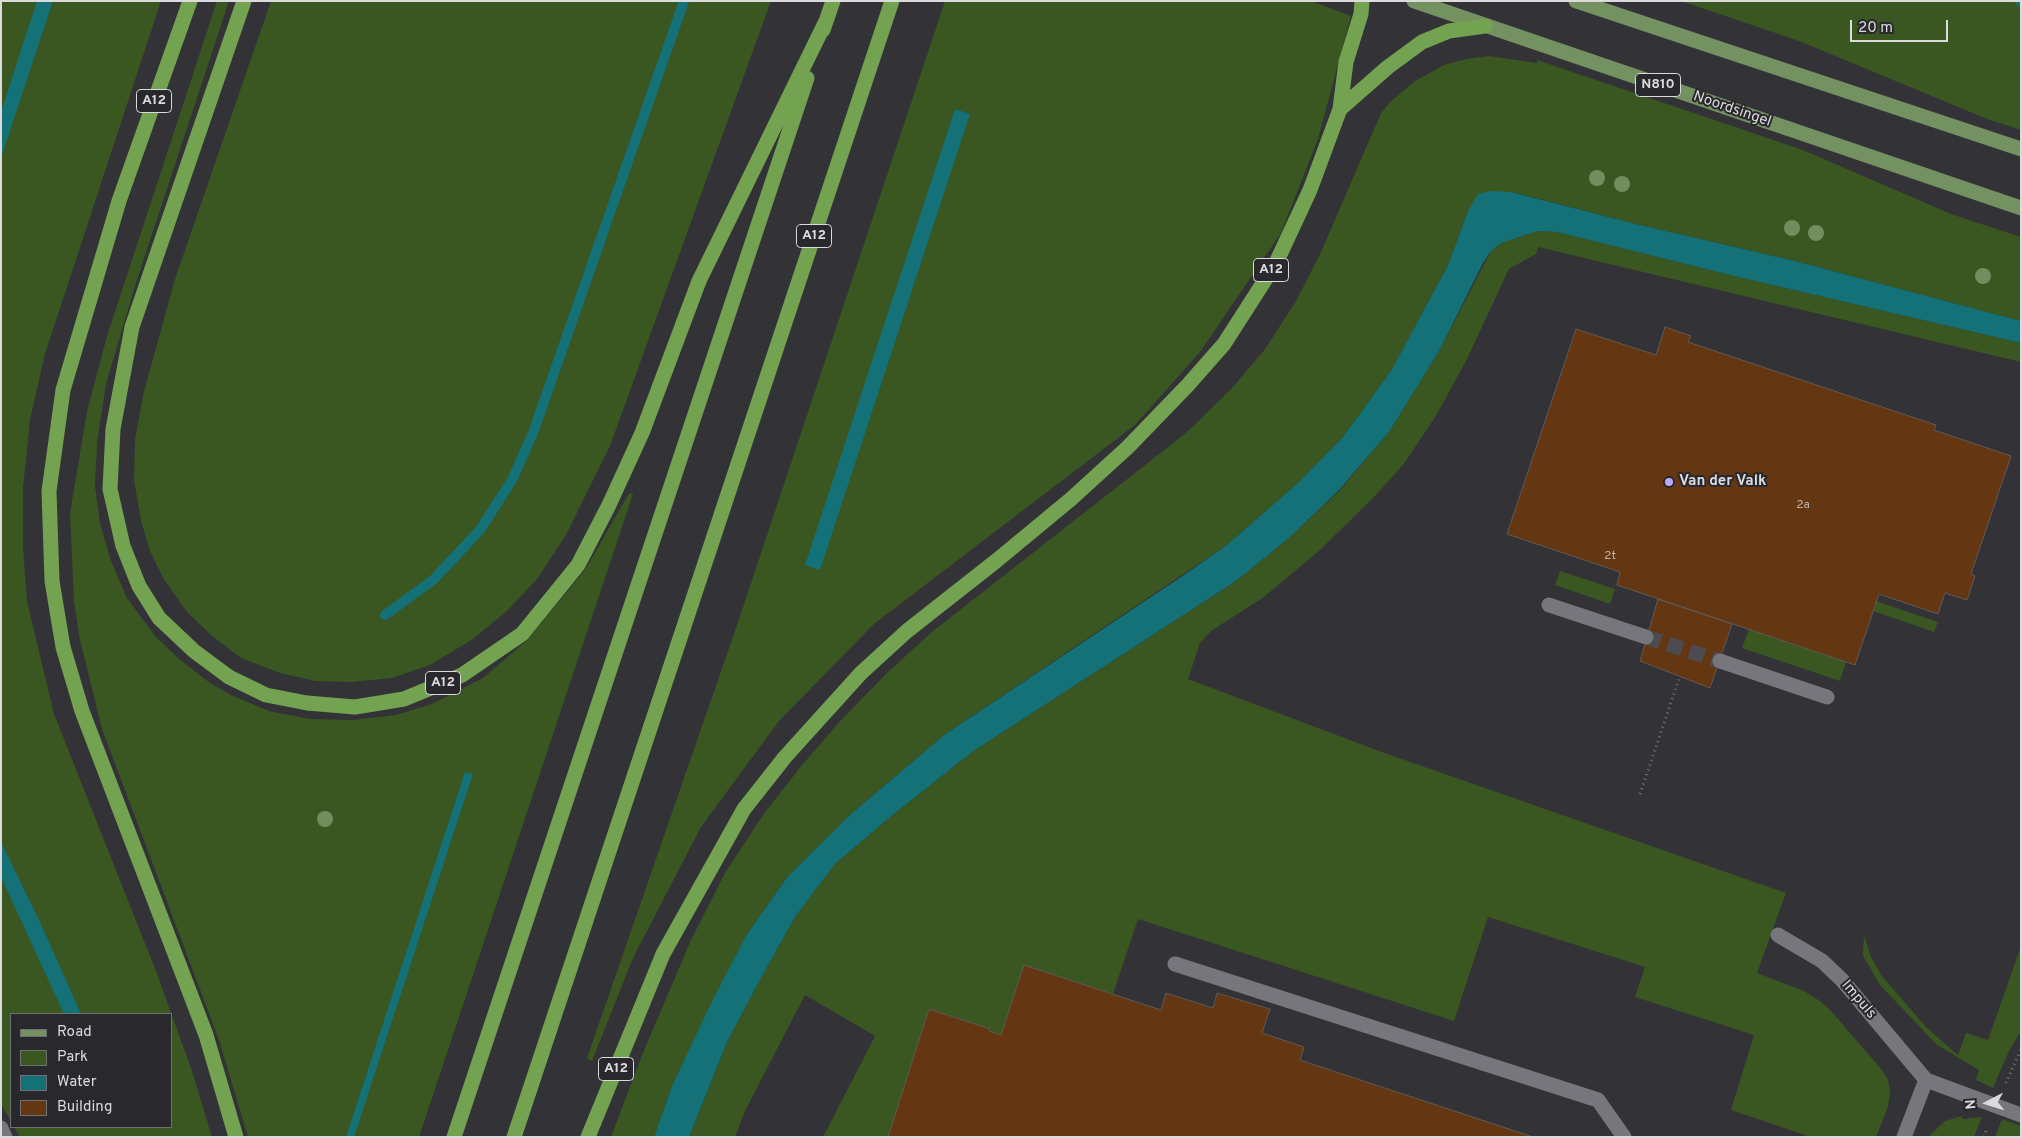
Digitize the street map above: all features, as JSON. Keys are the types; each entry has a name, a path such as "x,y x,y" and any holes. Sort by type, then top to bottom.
{"highway":[{"name":"A12","path":"190,1 119,200 63,390 49,491 52,580 62,647 82,711 206,1035 236,1137"},
{"name":"A12","path":"244,1 187,172 132,327 112,429 110,489 123,546 139,586 159,618 194,652 229,677 266,695 307,703 355,707 404,699 462,675 522,634 578,565 609,505 642,433 699,281 826,21"},
{"name":"A12","path":"454,1137 832,1"},
{"name":"A12","path":"514,1137 892,1"},
{"name":"A12","path":"588,1137 663,954 744,809 785,757 862,673 907,631 1071,499 1157,417 1224,344 1257,295 1291,232 1310,190 1340,109 1346,62 1362,14 1362,1"},
{"name":"A12","path":"1340,109 1388,67 1422,42 1449,31 1485,26"}],"main road":[{"name":"Noordsingel","path":"1414,1 2021,208"},
{"path":"1576,1 2021,149"}],"street":[{"path":"1549,604 1646,637"},
{"path":"1720,661 1827,698"},
{"name":"Impuls","path":"1778,935 1806,950 1835,974 1926,1080 2021,1114"},
{"path":"1175,964 1598,1100 1624,1137"},
{"path":"1904,1137 1926,1080"},
{"path":"1,1128 5,1137"}],"path":[{"path":"1640,794 1680,676"}],"green space":[{"path":"1,1 161,1 45,354 30,420 23,489 23,547 27,601 54,714 171,1013 10,1013 10,1119 1,1104"},
{"path":"217,1 229,1 136,283 106,384 97,443 95,486 100,523 111,561 127,598 155,636 178,658 210,683 233,696 269,711 310,719 353,720 396,715 432,704 483,678 526,641 585,570 629,493 633,494 419,1137 248,1137 219,1040 102,729 80,640 74,602 70,513 87,411 107,336"},
{"path":"271,1 771,1 610,446 566,535 537,579 507,611 473,639 430,665 392,678 351,682 315,681 280,673 241,658 212,636 187,612 163,578 150,551 141,521 134,480 135,440 143,395 175,279"},
{"path":"945,1 1311,1 1351,16 1318,139 1281,233 1200,352 1135,425 874,624 779,721 701,827 633,958 592,1061 587,1058 737,625"},
{"path":"1681,1 2021,1 2021,130 1987,119 1799,41"},
{"path":"1489,56 1537,63 1537,60 1803,150 1951,214 2021,237 2021,321 1795,261 1636,224 1512,192 1468,211 1448,265 1391,371 1342,438 1299,482 1228,544 944,735 851,814 788,876 747,934 672,1086 654,1137 611,1137 642,1055 691,940 725,873 763,815 802,765 842,719 888,672 933,631 1186,433 1233,387 1265,349 1296,301 1321,252 1381,113 1391,101 1415,81 1444,65 1466,59"},
{"path":"1538,231 1557,232 1730,275 2021,343 2021,362 1538,247 1536,254 1509,269 1467,359 1436,416 1403,465 1372,499 1320,550 1264,597 1211,631 1200,643 1188,679 1379,751 1786,893 1757,973 1804,991 1820,1001 1832,1012 1882,1070 1888,1080 1890,1092 1888,1107 1876,1137 1811,1137 1731,1110 1754,1035 1635,997 1645,967 1488,917 1454,1021 1138,919 1113,994 1024,966 1001,1035 989,1031 990,1029 929,1009 888,1137 823,1137 875,1036 805,995 745,1111 735,1137 689,1137 727,1042 761,978 795,917 835,864 972,752 1236,581 1289,538 1340,490 1389,432 1439,351 1491,251 1501,243"},
{"path":"1560,571 1615,589 1610,604 1555,585"},
{"path":"1876,601 1938,622 1934,632 1873,611"},
{"path":"1749,629 1846,662 1840,681 1742,648"},
{"path":"1864,935 1871,957 1881,975 1927,1028 1958,1055 1966,1033 1988,1040 2021,946 2021,1031 2009,1051 1993,1088 1976,1080 1979,1070 1937,1045 1880,985 1863,956"},
{"path":"172,1015 192,1071 212,1137 20,1137 15,1128 172,1128"},
{"path":"1961,1116 1963,1119 1982,1117 1974,1137 1928,1137 1945,1121"},
{"path":"2002,1119 2021,1126 2021,1137 1995,1137"}],"water":[{"path":"37,1 53,1 1,158 1,112"},
{"path":"955,109 970,114 820,570 805,565"},
{"path":"1492,191 1511,192 1636,224 1795,261 2021,321 2021,343 1730,275 1557,232 1538,231 1501,243 1491,251 1483,263 1439,351 1389,432 1339,490 1289,538 1236,581 972,752 835,864 795,917 761,978 727,1042 689,1137 654,1137 672,1086 711,1003 747,934 788,876 851,814 944,735 1228,544 1299,482 1342,438 1391,371 1448,265 1468,211 1478,194"},
{"path":"465,772 473,774 354,1137 346,1137"},
{"path":"1,842 39,920 81,1013 64,1013 1,877"}],"building":[{"path":"1665,327 1691,336 1688,342 1936,425 1934,430 2011,456 1971,574 1975,576 1967,600 1945,593 1938,614 1879,594 1855,665 1617,585 1620,572 1507,534 1576,329 1656,355"},
{"path":"1658,599 1732,624 1710,688 1640,661"},
{"path":"1024,965 1161,1010 1166,993 1213,1008 1217,993 1270,1009 1262,1033 1304,1047 1300,1060 1533,1137 888,1137 929,1009 990,1029 989,1031 1001,1035"}],"waterway":[{"path":"385,615 433,580 480,530 512,480 533,433 684,1"}],"tunnel":[{"path":"1646,637 1720,661"}],"place":[{"name":"Van der Valk","path":"1669,482"}]}
